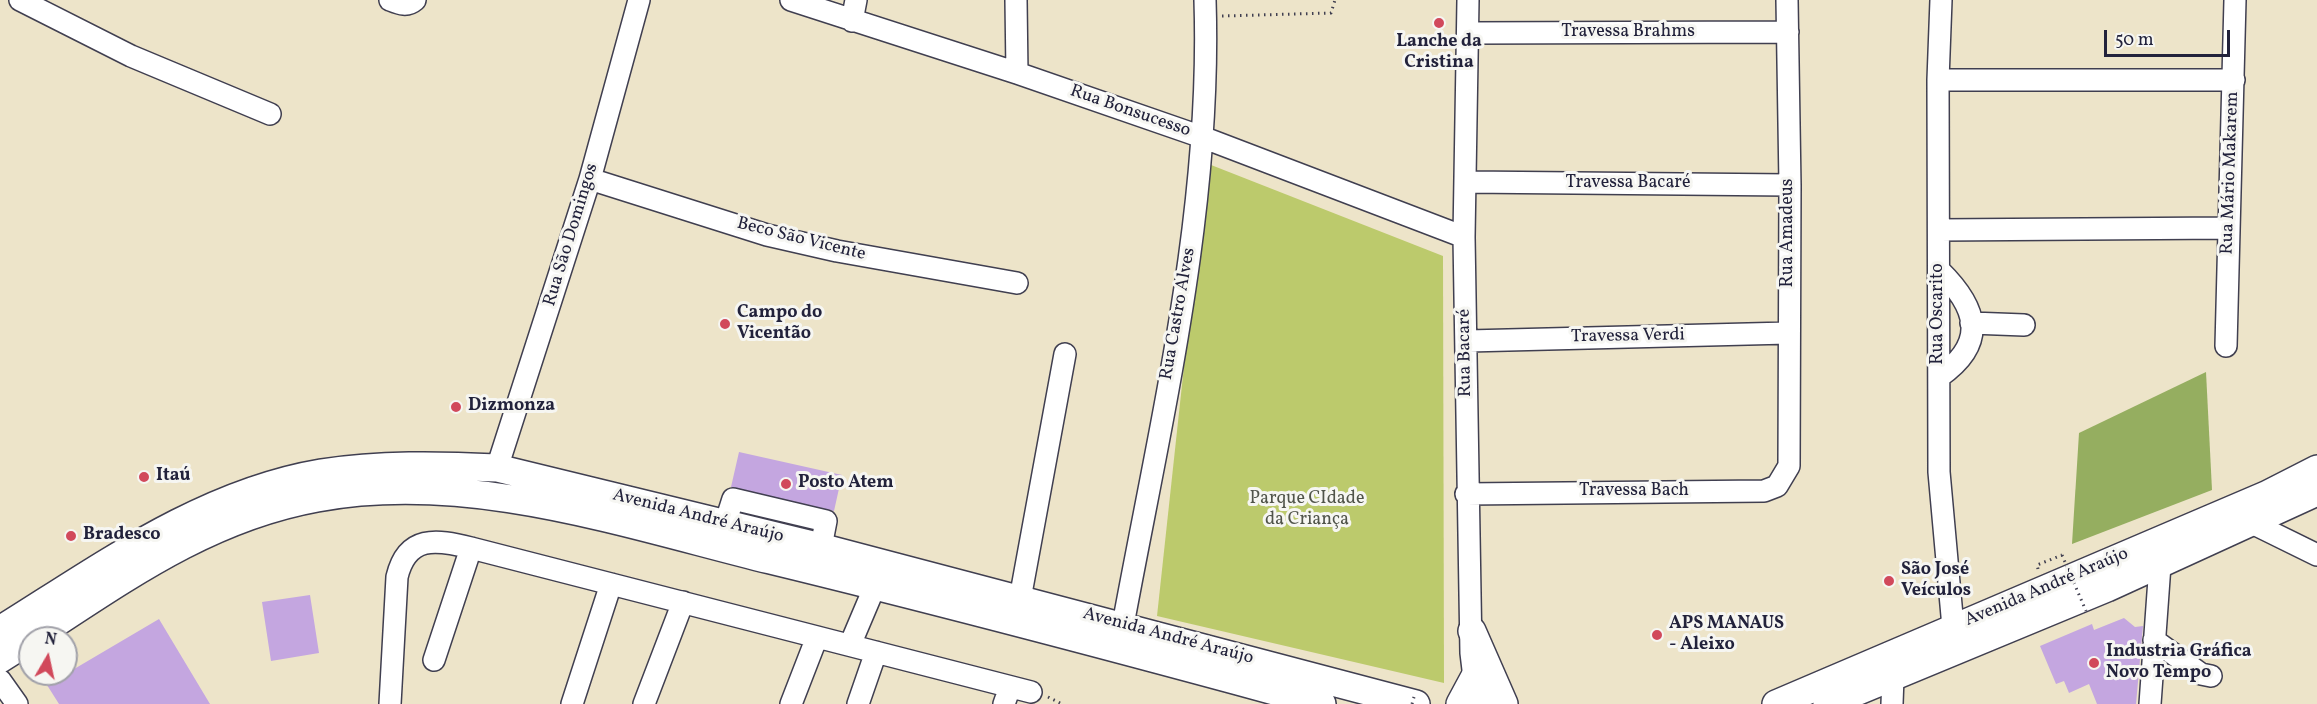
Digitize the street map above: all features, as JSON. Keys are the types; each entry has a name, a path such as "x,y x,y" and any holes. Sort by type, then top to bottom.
{"main road":[{"name":"Avenida André Araújo","path":"0,630 157,534 214,506 262,488 318,474 366,467 409,465 497,468 821,547 1414,702"},
{"name":"Avenida André Araújo","path":"1776,704 2255,499 2317,469"},
{"name":"Avenida André Araújo","path":"51,626 138,570 212,529 268,509 319,498 372,492 489,495 552,506 874,586 1322,704"},
{"name":"Avenida André Araújo","path":"1827,704 2160,565 2317,492"},
{"path":"1472,631 1504,704"},
{"name":"Avenida André Araújo","path":"0,659 18,647"},
{"path":"1460,704 1474,678"}],"street":[{"path":"20,0 131,56 270,114"},
{"name":"Rua São Domingos","path":"497,468 590,179 639,0"},
{"name":"Rua Bonsucesso","path":"791,0 1017,73 1203,137 1464,237"},
{"path":"852,21 856,0"},
{"path":"1016,0 1017,73"},
{"name":"Rua Bacaré","path":"1468,0 1464,237 1467,341 1466,494 1474,678 1482,704"},
{"name":"Rua Amadeus","path":"1787,0 1790,185 1789,466"},
{"name":"Rua Oscarito","path":"1941,0 1938,80 1939,472 1953,627"},
{"name":"Rua Mário Makarem","path":"2226,346 2235,0"},
{"name":"Rua Castro Alves","path":"1123,625 1188,269 1203,137 1205,8"},
{"name":"Travessa Brahms","path":"1469,33 1788,32"},
{"path":"1938,80 2234,80"},
{"name":"Beco São Vicente","path":"590,179 767,235 837,251 1017,283"},
{"name":"Travessa Bacaré","path":"1466,182 1790,185"},
{"path":"1939,230 2229,228"},
{"path":"1939,270 1961,296 1970,314 1972,335 1967,351 1956,365 1939,377"},
{"path":"1971,323 2024,325"},
{"name":"Travessa Verdi","path":"1467,341 1788,333"},
{"path":"1020,598 1065,354"},
{"name":"Travessa Bach","path":"1466,494 1764,491 1778,486 1789,466"},
{"path":"2252,523 2317,555"},
{"path":"390,704 397,577 400,563 409,550 429,541 471,548 850,645 1007,695 1031,692"},
{"path":"435,660 471,548"},
{"path":"2150,704 2160,565"},
{"path":"572,704 611,584"},
{"path":"850,645 874,586"},
{"path":"644,704 682,602"},
{"path":"791,704 817,637"},
{"path":"2154,640 2201,674 2211,676"},
{"path":"858,704 876,652"},
{"path":"1892,704 1893,677"},
{"path":"0,680 17,704"}],"path":[{"path":"1205,8 1330,13 1335,0"},
{"path":"1406,56 1468,68"},
{"path":"2037,565 2062,555 2086,611"}],"green space":[{"name":"Parque CIdade da Criança","path":"1206,163 1443,256 1444,683 1157,616"},
{"path":"2206,372 2212,490 2072,544 2079,433"}],"building":[{"name":"Posto Atem","path":"739,452 842,475 834,511 731,487"},
{"path":"310,595 319,653 271,661 262,602"},
{"name":"Industria Gráfica Novo Tempo","path":"2124,618 2135,627 2143,626 2136,704 2097,704 2089,684 2069,693 2064,681 2056,684 2040,646 2092,624 2094,630"},
{"path":"159,619 210,704 59,704 48,686 78,686 78,667"}],"place":[{"name":"Lanche da Cristina","path":"1439,23"},
{"name":"Campo do Vicentão","path":"725,324"},
{"name":"Dizmonza","path":"456,407"},
{"name":"Itaú","path":"144,477"},
{"name":"Posto Atem","path":"786,484"},
{"name":"Bradesco","path":"71,536"},
{"name":"São José Veículos","path":"1889,581"},
{"name":"APS MANAUS - Aleixo","path":"1657,635"},
{"name":"Industria Gráfica Novo Tempo","path":"2094,663"}]}
